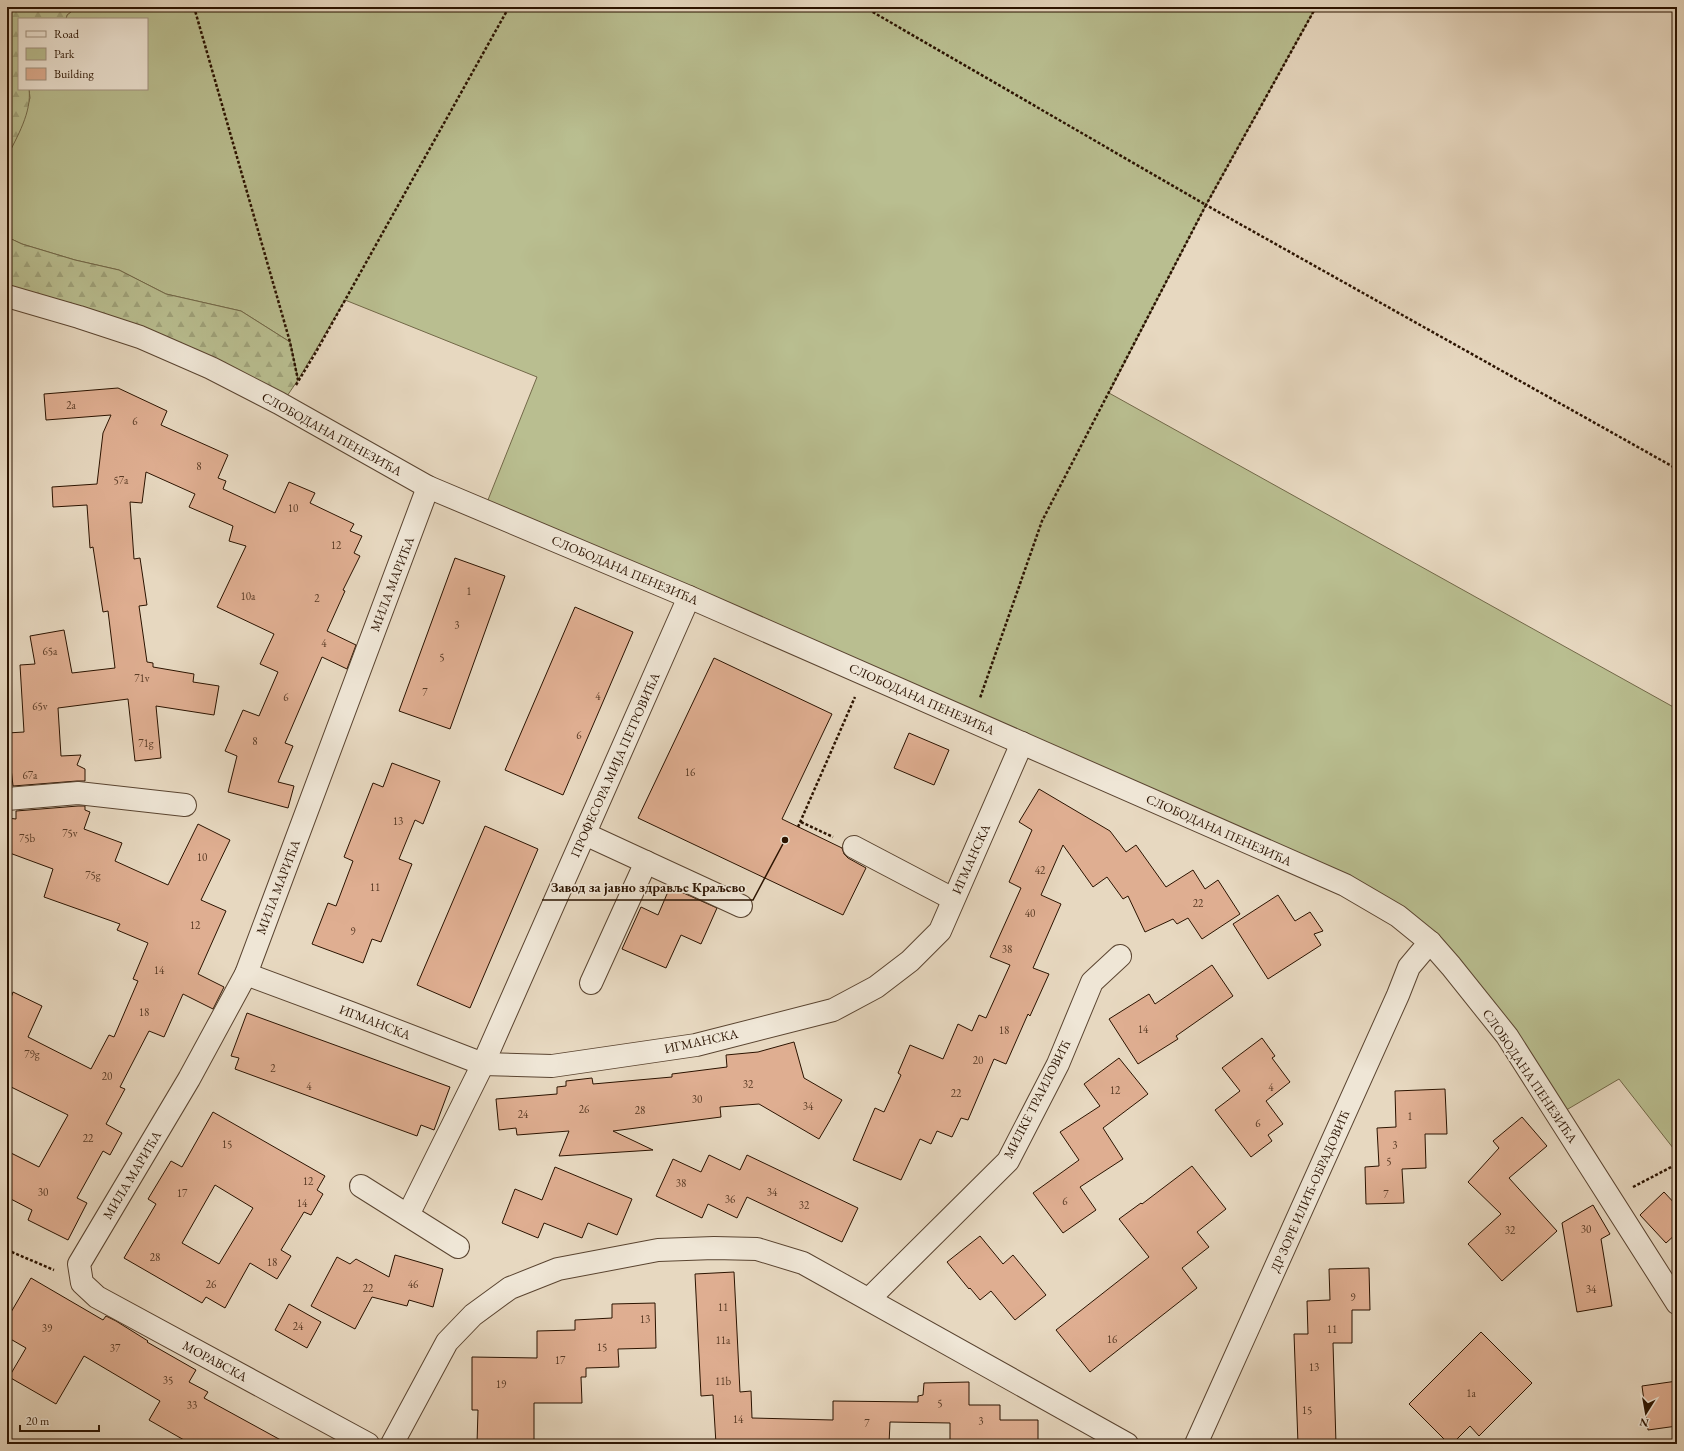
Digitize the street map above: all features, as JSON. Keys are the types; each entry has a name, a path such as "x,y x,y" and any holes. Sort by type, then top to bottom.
{"street":[{"name":"СЛОБОДАНА ПЕНЕЗИЋА","path":"7,296 140,337 211,368 285,407 428,487 689,597 1345,885 1398,916 1430,942 1451,966 1506,1036 1677,1303"},
{"name":"МИЛА МАРИЋА","path":"81,1273 246,974 428,487"},
{"name":"ПРОФЕСОРА МИЈА ПЕТРОВИЋА","path":"408,1215 483,1064 689,597"},
{"name":"ИГМАНСКА","path":"246,974 351,1012 483,1064 552,1066 696,1045 833,1010 876,987 910,961 940,931 1022,743"},
{"path":"7,799 78,793 185,805"},
{"path":"585,834 741,906"},
{"path":"854,847 953,899"},
{"path":"591,983 646,862"},
{"name":"ДР ЗОРЕ ИЛИЋ-ОБРАДОВИЋ","path":"1196,1444 1395,1002 1409,967 1430,942"},
{"name":"МИЛКЕ ТРАИЛОВИЋ","path":"869,1299 1008,1161 1058,1064 1092,982 1120,956"},
{"path":"361,1186 458,1247"},
{"path":"392,1444 446,1342 473,1315 510,1288 558,1269 658,1250 714,1248 757,1249 803,1263 1127,1444"},
{"name":"МОРАВСКА","path":"81,1273 97,1297 368,1444"}],"path":[{"path":"194,7 290,342 298,380"},
{"path":"285,407 298,380 319,346 509,7"},
{"path":"864,7 1206,205 1677,469"},
{"path":"971,721 1042,521 1206,205 1316,7"},
{"path":"798,827 864,674"},
{"path":"800,822 854,847"},
{"path":"1611,1199 1677,1164"},
{"path":"7,1250 81,1273"}],"green space":[{"path":"7,7 77,7 67,15 66,18 18,18 18,90 29,90 29,98 23,124 7,157"},
{"path":"77,7 1316,7 1206,205 1109,393 1677,709 1677,1153 1619,1079 1551,1119 1505,1046 1449,976 1396,926 1343,895 687,607 480,520 537,377 345,300 298,380 290,342 241,311 166,294 119,270 75,260 22,244 7,237 7,157 20,130 30,98 29,90 148,90 148,18 66,18 67,15"},
{"path":"7,237 22,244 75,260 119,270 166,294 241,311 290,342 298,380 276,412 190,369 156,354 89,330 7,307"}],"building":[{"path":"118,388 167,411 161,425 228,455 218,478 226,481 223,489 275,513 289,482 315,493 310,503 354,524 350,531 362,536 354,553 360,556 343,590 345,591 327,631 356,645 347,669 322,657 285,743 293,746 278,782 294,786 288,808 228,792 237,756 225,751 243,710 259,716 278,672 260,664 274,634 217,607 246,546 229,541 233,526 189,507 195,494 146,472 142,503 130,502 134,559 140,558 147,605 139,606 147,662 153,663 153,667 194,674 193,682 219,686 214,715 156,706 161,758 135,761 128,699 58,708 61,756 81,755 77,765 85,769 85,781 13,786 10,759 7,760 7,733 24,732 20,665 35,664 30,636 64,630 72,673 115,668 108,611 103,612 93,547 90,548 87,505 53,507 52,487 97,484 103,433 111,415 46,420 44,394"},
{"path":"455,558 505,576 450,729 399,711"},
{"path":"575,607 633,632 563,795 505,770"},
{"path":"714,658 832,714 782,819 842,848 844,854 848,858 866,868 843,915 638,818"},
{"path":"909,733 949,750 934,785 894,768"},
{"path":"392,763 440,781 423,824 415,820 399,859 412,864 381,942 372,939 363,963 312,944 328,903 336,906 353,861 344,857 373,783 383,787"},
{"path":"1039,789 1110,831 1126,852 1136,845 1166,887 1193,870 1205,889 1218,880 1240,914 1202,939 1188,918 1177,924 1173,919 1145,932 1128,896 1123,899 1107,877 1093,887 1063,845 1041,895 1061,904 1033,968 1049,974 1030,1016 1028,1014 1006,1064 994,1059 968,1120 961,1118 952,1137 937,1131 931,1144 920,1139 901,1180 853,1160 875,1108 884,1112 901,1075 898,1073 910,1045 943,1059 958,1024 972,1031 979,1015 986,1018 1010,965 990,957 1021,888 1009,882 1032,830 1019,822"},
{"path":"85,806 85,810 90,812 84,829 122,843 115,861 168,885 198,824 230,840 201,900 226,911 198,974 224,987 213,1009 183,994 164,1037 149,1031 120,1087 125,1089 106,1124 122,1133 110,1155 103,1151 77,1198 87,1203 68,1240 28,1220 32,1210 7,1197 7,1151 39,1167 68,1115 7,1085 7,1010 13,992 42,1006 28,1037 91,1069 109,1035 114,1037 138,981 133,979 148,943 117,930 120,924 44,897 53,869 7,852 7,818 16,819 16,811"},
{"path":"485,826 538,849 470,1008 417,985"},
{"path":"670,887 717,908 701,944 681,935 666,968 622,949 641,907 658,915"},
{"path":"1278,895 1295,921 1310,912 1323,931 1314,934 1321,945 1268,979 1233,924"},
{"path":"1212,965 1233,996 1176,1036 1178,1039 1138,1064 1109,1019 1149,994 1155,1004"},
{"path":"247,1013 450,1087 434,1130 421,1125 417,1136 235,1069 239,1058 231,1056"},
{"path":"1262,1038 1275,1056 1272,1058 1290,1082 1266,1101 1283,1124 1268,1135 1272,1141 1251,1157 1215,1110 1240,1091 1222,1068"},
{"path":"794,1042 804,1078 842,1100 819,1139 759,1104 720,1107 721,1117 613,1131 653,1150 559,1156 569,1131 517,1135 516,1128 499,1130 496,1099 557,1094 557,1087 566,1086 566,1081 592,1078 593,1084 672,1077 672,1074 727,1067 726,1055 758,1052"},
{"path":"1119,1058 1148,1094 1103,1128 1123,1159 1080,1187 1096,1210 1063,1233 1033,1193 1079,1160 1060,1132 1100,1106 1084,1084"},
{"path":"1445,1089 1447,1134 1425,1134 1426,1168 1402,1169 1404,1203 1366,1204 1365,1167 1379,1166 1377,1128 1396,1127 1395,1091"},
{"path":"213,1112 325,1176 317,1190 323,1194 311,1215 304,1212 281,1250 291,1256 277,1279 250,1263 225,1308 206,1297 202,1303 124,1258 156,1204 148,1199 171,1161 182,1167","holes":["215,1185 253,1208 219,1264 182,1243"]},
{"path":"1522,1117 1547,1146 1509,1178 1557,1231 1502,1281 1468,1244 1501,1214 1468,1182 1499,1148 1493,1141"},
{"path":"709,1155 740,1170 747,1155 858,1208 842,1242 747,1197 737,1218 708,1204 702,1218 656,1196 673,1159 701,1172"},
{"path":"1192,1166 1226,1209 1197,1232 1209,1247 1182,1268 1197,1288 1090,1372 1056,1330 1149,1257 1119,1219 1141,1203 1142,1204"},
{"path":"555,1167 632,1199 617,1235 588,1223 582,1238 544,1223 538,1238 502,1223 515,1189 542,1200"},
{"path":"1664,1192 1677,1206 1677,1233 1666,1243 1640,1215"},
{"path":"1593,1205 1610,1234 1601,1239 1612,1306 1577,1312 1562,1223"},
{"path":"980,1236 1003,1264 1013,1255 1046,1295 1015,1320 991,1291 980,1300 947,1262"},
{"path":"395,1255 443,1269 433,1307 409,1300 407,1306 372,1297 355,1329 311,1306 337,1257 350,1264 356,1259 389,1277"},
{"path":"1369,1268 1370,1310 1352,1310 1352,1343 1333,1343 1336,1444 1298,1444 1294,1334 1308,1334 1307,1301 1330,1300 1329,1269"},
{"path":"734,1272 740,1392 751,1391 752,1418 833,1420 833,1401 918,1402 918,1396 923,1395 924,1383 969,1382 969,1405 1000,1405 1000,1420 1038,1420 1038,1444 950,1444 950,1423 890,1422 889,1444 716,1444 713,1395 701,1396 695,1274"},
{"path":"31,1278 103,1320 106,1316 116,1321 148,1341 147,1342 196,1370 189,1382 208,1392 204,1398 288,1444 191,1444 149,1420 160,1401 84,1356 56,1404 9,1377 26,1348 7,1337 7,1319"},
{"path":"655,1303 656,1348 618,1349 619,1367 586,1368 586,1377 581,1377 582,1403 534,1403 534,1444 477,1444 478,1410 472,1410 472,1357 537,1358 537,1331 575,1330 575,1320 612,1318 612,1304"},
{"path":"289,1304 321,1322 307,1348 275,1330"},
{"path":"1481,1332 1532,1383 1479,1436 1470,1426 1452,1444 1449,1444 1409,1404"},
{"path":"1677,1381 1677,1426 1648,1430 1642,1386"}],"place":[{"name":"Завод за јавно здравље Краљево","path":"785,840"}]}
